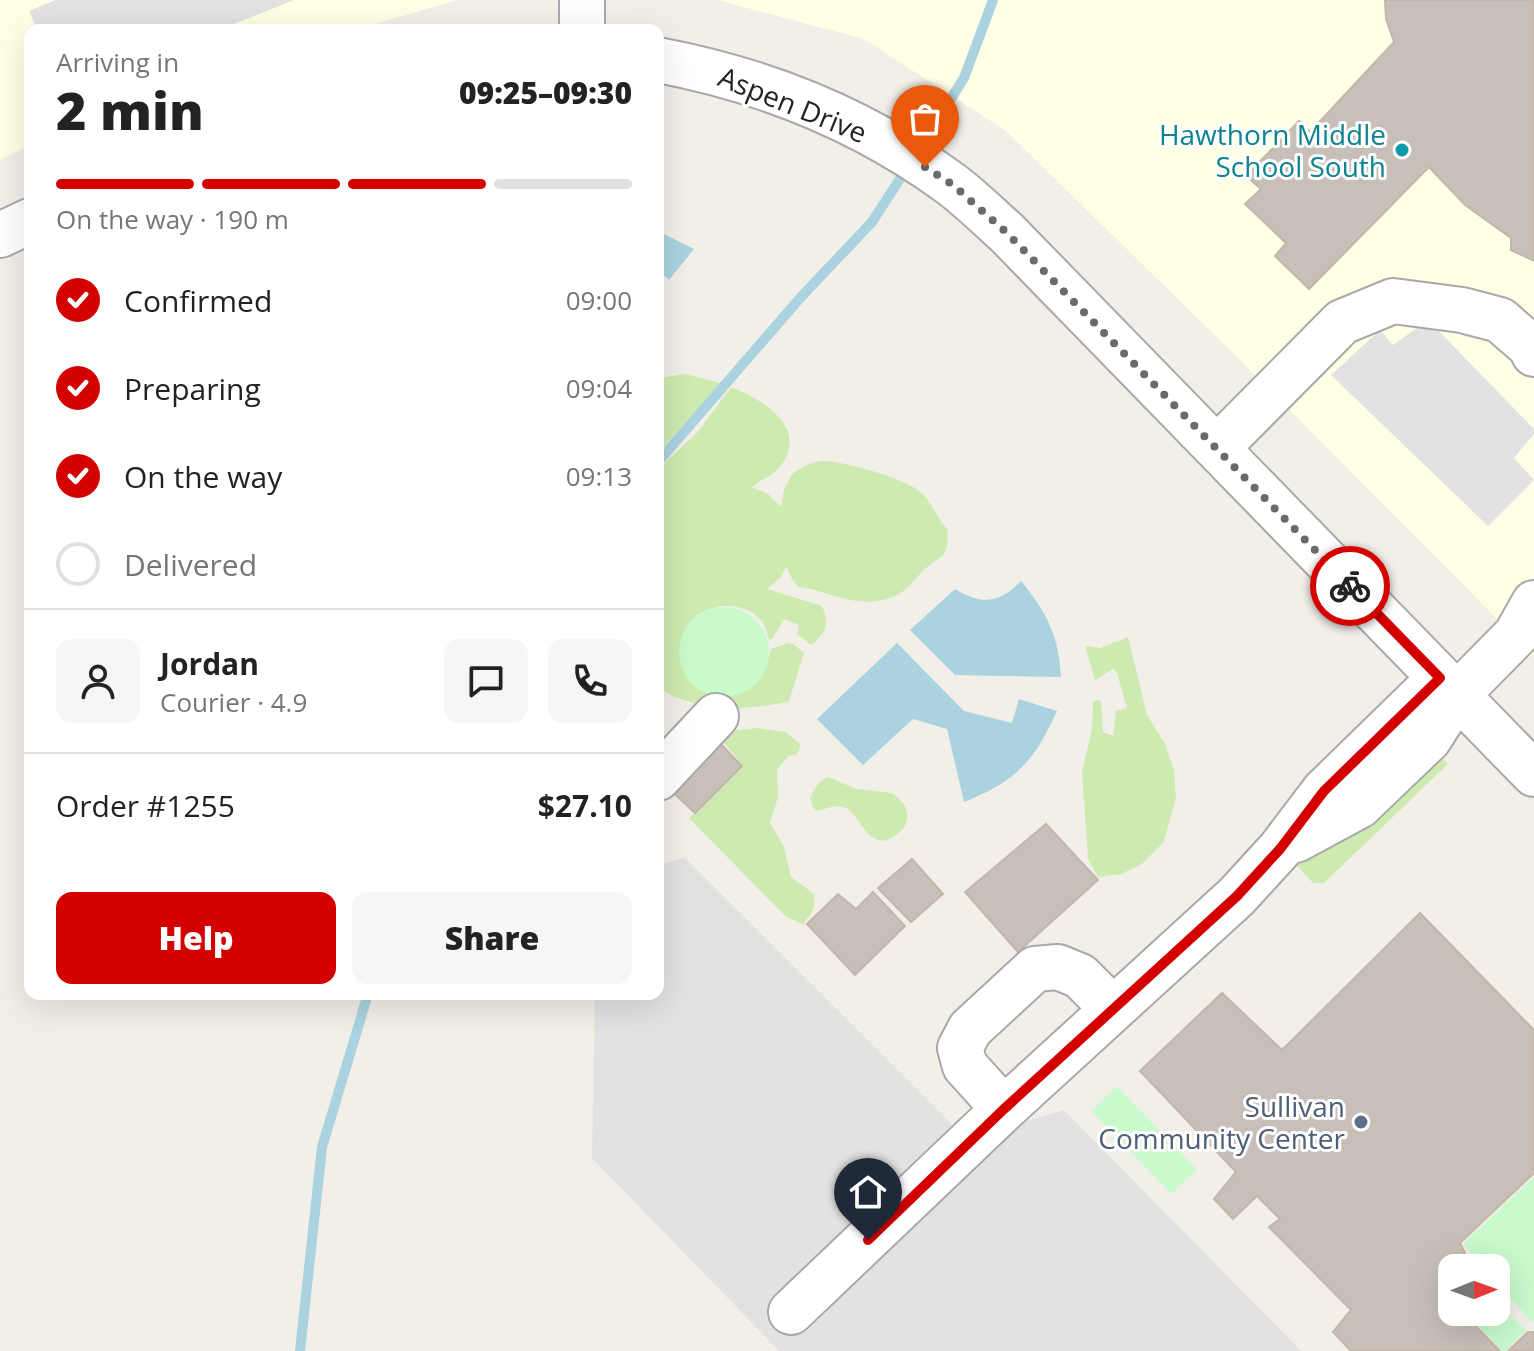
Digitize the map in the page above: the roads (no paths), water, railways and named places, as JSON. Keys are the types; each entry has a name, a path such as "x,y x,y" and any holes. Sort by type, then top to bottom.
{"street":[{"path":"582,0 582,24"},
{"name":"Aspen Drive","path":"664,61 761,85 849,120 940,177 1007,233 1534,774"},
{"path":"0,235 24,224"},
{"path":"1217,448 1342,322 1393,301 1462,310 1500,320 1530,346 1534,354"},
{"path":"791,1312 1004,1109 1237,896 1280,849 1359,806 1429,739 1449,686 1516,635 1534,603"},
{"path":"664,772 716,716"},
{"path":"1004,1109 965,1066 960,1048 970,1029 1035,969 1058,967 1080,976 1113,1009"}],"water":[{"path":"664,234 694,249 669,280 664,275"},
{"path":"1021,581 1050,626 1058,649 1061,677 955,675 910,630 955,589 973,598 990,600 1005,594"},
{"path":"897,643 964,711 1012,723 1019,699 1057,711 1040,743 1022,767 998,786 964,802 947,729 913,719 863,765 817,719"}],"waterway":[{"path":"918,151 964,78 993,0"},
{"path":"664,455 801,297 872,222 907,168"},
{"path":"300,1351 322,1147 366,1000"}],"place":[{"name":"Hawthorn Middle School South","path":"1402,150"},
{"name":"Sullivan Community Center","path":"1361,1122"}]}
